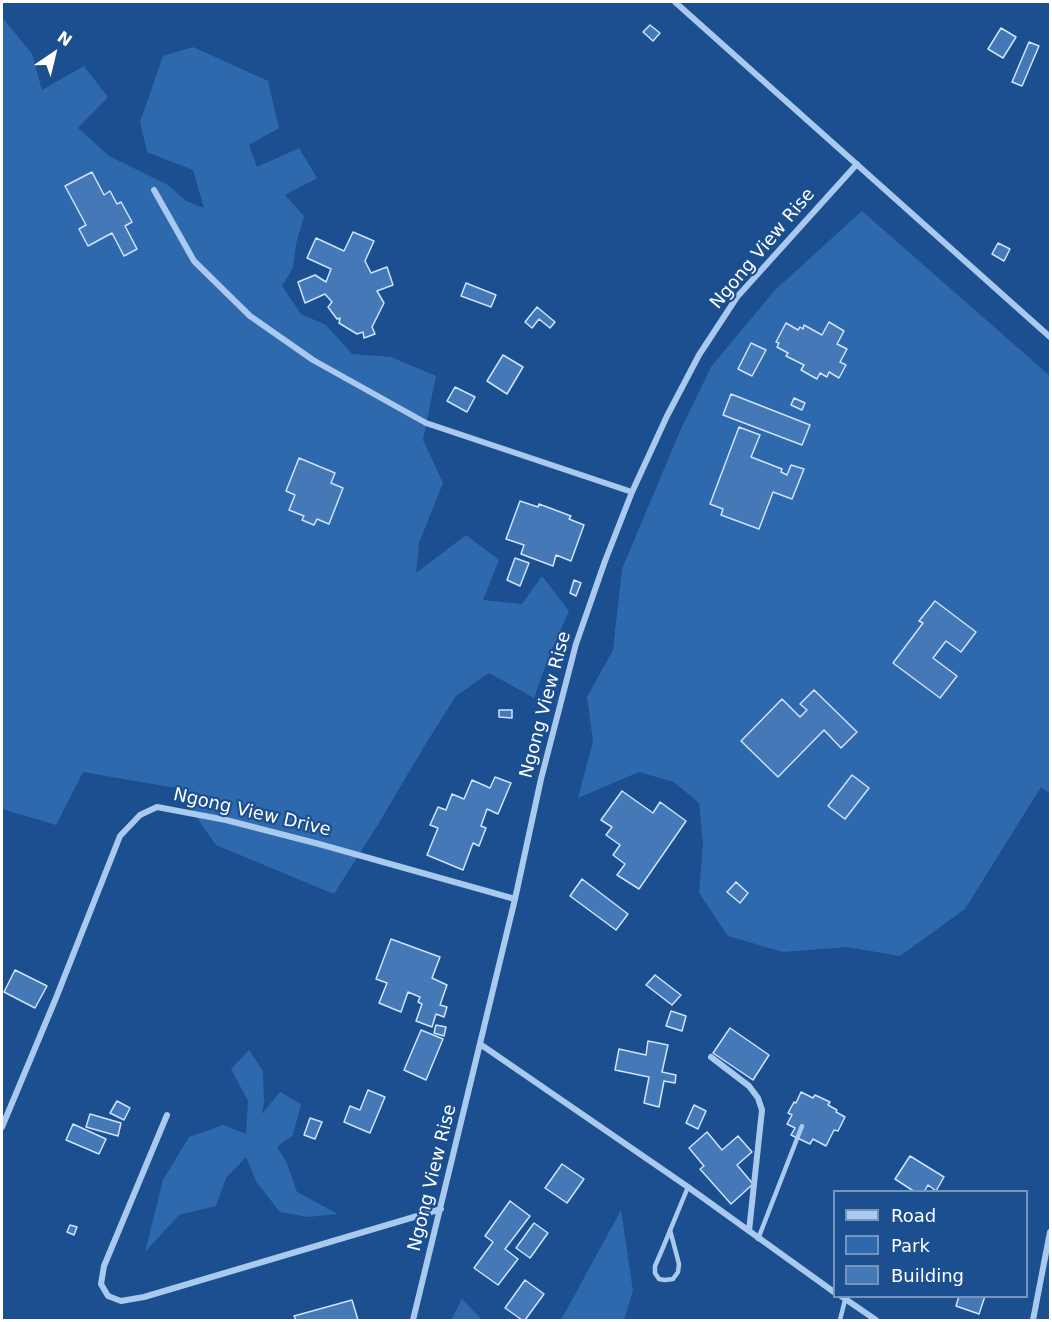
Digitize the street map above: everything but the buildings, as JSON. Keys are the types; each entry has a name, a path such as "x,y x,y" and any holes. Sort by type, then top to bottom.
{"street":[{"path":"675,2 1050,337"},
{"name":"Ngong View Rise","path":"413,1320 515,899 541,779 576,644 605,561 632,492 667,416 699,355 736,297 857,164"},
{"path":"154,190 194,261 250,316 313,360 426,423 632,492"},
{"name":"Ngong View Drive","path":"2,1127 120,836 140,815 157,807 226,820 309,841 515,899"},
{"path":"480,1044 688,1187 833,1291"},
{"path":"711,1057 748,1086 758,1098 762,1110 749,1231"},
{"path":"167,1115 104,1266 101,1284 108,1296 121,1301 144,1297 441,1209"},
{"path":"1033,1320 1050,1232"},
{"path":"843,1298 876,1320"}],"lane":[{"path":"758,1239 802,1126"},
{"path":"670,1230 679,1264 678,1272 673,1279 665,1280 659,1279 655,1273 655,1266 670,1230 688,1187"},
{"path":"840,1320 843,1298"}],"green space":[{"path":"2,17 32,54 42,90 84,66 108,97 78,128 109,156 168,185 186,201 204,208 193,170 147,152 140,122 163,56 193,47 268,81 279,128 249,145 257,167 299,148 317,178 285,195 304,216 296,244 293,268 282,286 301,314 326,325 352,354 391,357 436,376 423,440 443,483 419,543 416,573 466,535 499,560 483,600 522,604 542,576 569,611 534,698 489,673 456,696 334,894 216,845 176,788 83,772 56,825 2,809"},
{"path":"862,211 1050,376 1050,794 1041,787 965,909 900,956 847,947 783,952 728,936 699,893 703,843 699,803 674,782 639,772 578,798 593,741 587,697 613,650 622,569 680,431 711,367 775,290"},
{"path":"249,1050 263,1071 262,1114 280,1092 301,1104 293,1135 277,1147 286,1161 297,1192 338,1214 308,1217 280,1212 257,1183 246,1157 226,1178 216,1206 179,1215 145,1252 163,1180 189,1137 223,1125 246,1134 248,1101 231,1069"},
{"path":"621,1210 633,1291 624,1320 561,1320"},
{"path":"462,1299 482,1320 451,1320"}]}
